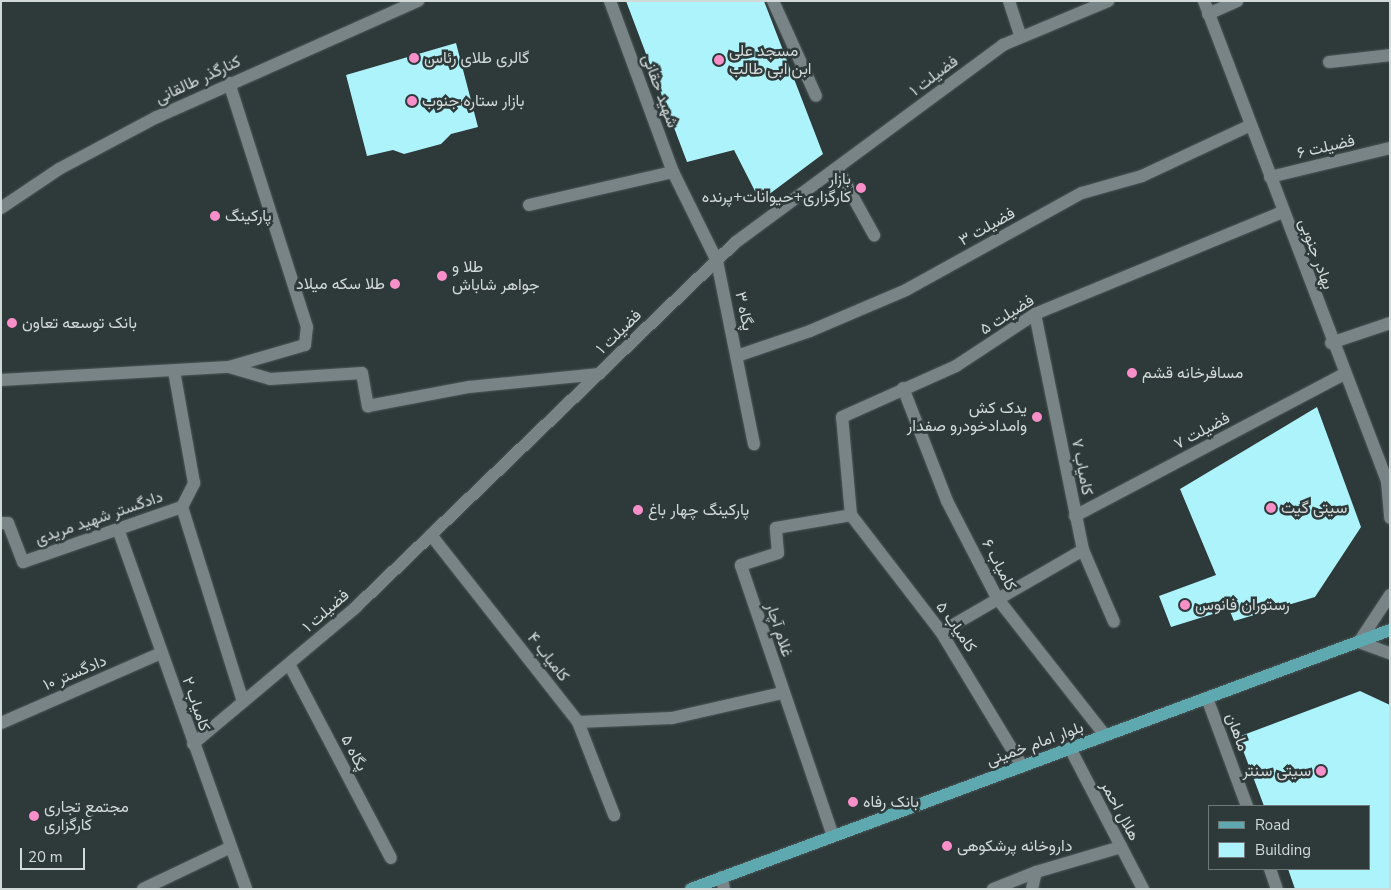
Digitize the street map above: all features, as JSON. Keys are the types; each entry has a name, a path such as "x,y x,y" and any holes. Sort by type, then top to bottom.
{"main road":[{"name":"بلوار امام خمینی","path":"691,889 723,883 833,836 1390,630"}],"street":[{"name":"کنارگذر طالقانی","path":"1,208 58,169 229,83 418,1"},
{"name":"شهید حقانی","path":"610,1 673,172 684,191"},
{"path":"773,1 816,96"},
{"path":"1009,1 1021,38"},
{"name":"فضیلت ۱","path":"193,744 356,607 736,242 1003,45 1108,1"},
{"name":"بهادر جنوبی","path":"1204,1 1252,125 1331,343 1387,482 1390,518"},
{"path":"1208,14 1237,1"},
{"path":"1329,62 1390,55"},
{"path":"1,380 229,367 304,345 308,339 229,83"},
{"name":"فضیلت ۳","path":"736,356 810,331 906,290 1082,194 1142,176 1252,125"},
{"name":"فضیلت ۶","path":"1270,177 1390,148"},
{"path":"837,168 874,236"},
{"path":"530,205 673,172"},
{"name":"پگاه ۳","path":"684,191 717,261 754,444"},
{"name":"فضیلت ۵","path":"851,515 842,417 903,388 956,366 1036,314 1283,212"},
{"name":"کامیاب ۷","path":"1036,314 1083,550 1114,622"},
{"path":"1331,343 1390,324"},
{"path":"229,367 270,379 362,373 368,406 469,387 599,374"},
{"name":"دادگستر شهید مریدی","path":"1,523 8,523 23,562 182,507 194,483 174,371"},
{"name":"فضیلت ۷","path":"1075,516 1344,374"},
{"name":"کامیاب ۶","path":"903,388 947,501 996,598 1105,736"},
{"path":"182,507 243,702"},
{"name":"کامیاب ۵","path":"851,515 942,632 1022,766"},
{"name":"غلام آچار","path":"833,836 782,693 741,565 778,552 776,528 851,515"},
{"name":"کامیاب ۲","path":"118,529 229,848 246,889"},
{"name":"کامیاب ۴","path":"431,535 578,722 614,815"},
{"path":"942,632 996,598 1083,550"},
{"path":"1390,595 1359,642 1390,653"},
{"name":"دادگستر ۱۰","path":"1,722 162,653"},
{"name":"پگاه ۵","path":"289,664 391,858"},
{"path":"578,722 672,718 782,693"},
{"name":"ماهان","path":"1207,698 1247,805"},
{"name":"هلال احمر","path":"1070,748 1143,889"},
{"path":"993,889 1036,872 1121,847"},
{"path":"143,889 229,848"},
{"path":"1270,870 1277,889"},
{"path":"1032,889 1036,872"}],"building":[{"name":"مسجد علی ابن ابی طالب","path":"626,1 764,1 823,154 760,201 734,150 687,162"},
{"name":"بازار ستاره جنوب","path":"456,43 478,127 451,134 441,144 404,154 393,150 367,156 346,75"},
{"name":"سیتی گیت","path":"1317,407 1361,527 1315,597 1234,621 1229,609 1171,627 1159,596 1216,575 1180,489"},
{"name":"سیتی سنتر","path":"1360,691 1390,705 1390,889 1295,889 1288,870 1371,870 1371,805 1264,805 1238,737"}],"place":[{"name":"گالری طلای رئاس","path":"414,58"},
{"name":"مسجد علی ابن ابی طالب","path":"719,60"},
{"name":"بازار ستاره جنوب","path":"412,101"},
{"name":"بازار کارگزاری+حیوانات+پرنده","path":"861,188"},
{"name":"پارکینگ","path":"215,216"},
{"name":"طلا و جواهر شاباش","path":"442,276"},
{"name":"طلا سکه میلاد","path":"395,284"},
{"name":"بانک توسعه تعاون","path":"12,323"},
{"name":"مسافرخانه قشم","path":"1132,373"},
{"name":"یدک کش وامدادخودرو صفدار","path":"1037,417"},
{"name":"سیتی گیت","path":"1271,508"},
{"name":"پارکینگ چهار باغ","path":"638,510"},
{"name":"رستوران فانوس","path":"1185,605"},
{"name":"سیتی سنتر","path":"1321,771"},
{"name":"بانک رفاه","path":"853,802"},
{"name":"مجتمع تجاری کارگزاری","path":"34,816"},
{"name":"داروخانه پرشکوهی","path":"947,846"}]}
